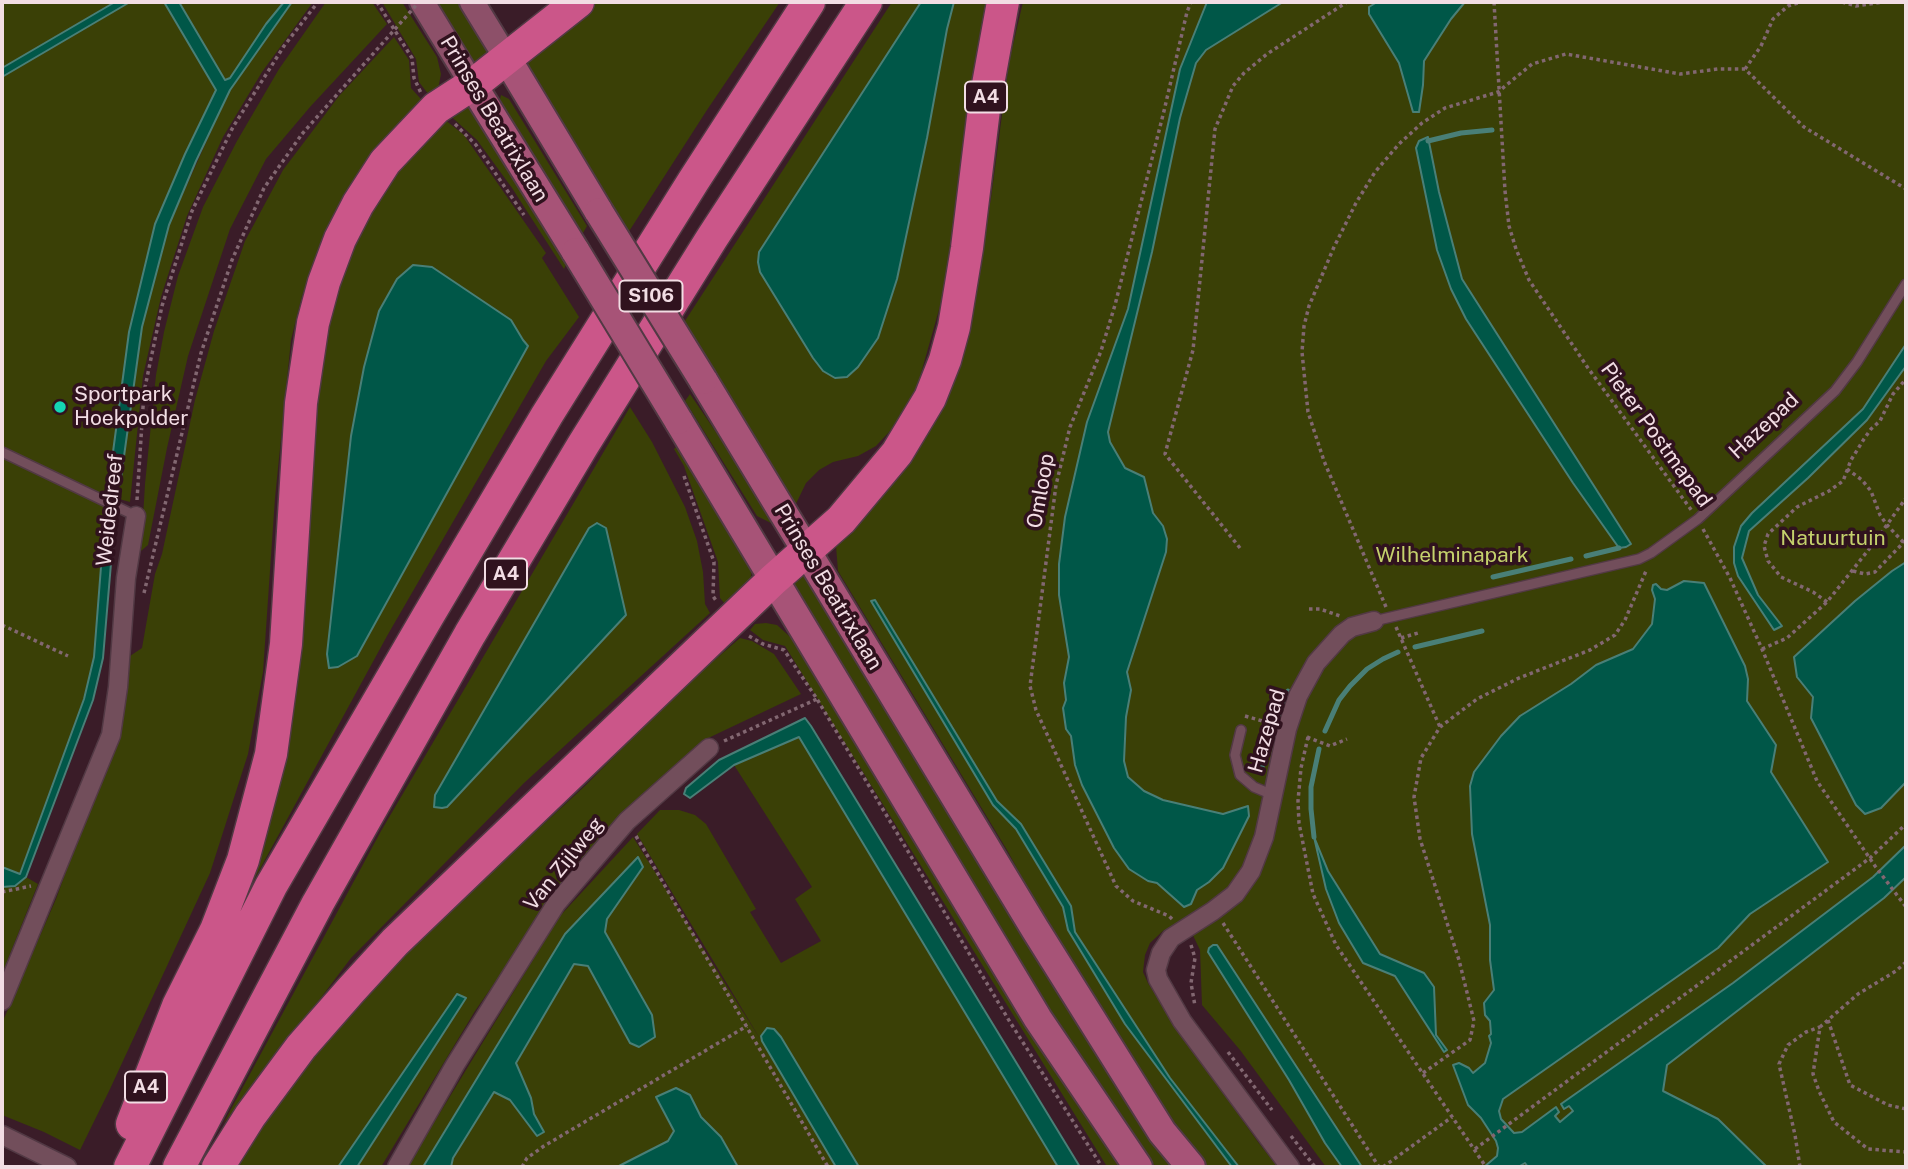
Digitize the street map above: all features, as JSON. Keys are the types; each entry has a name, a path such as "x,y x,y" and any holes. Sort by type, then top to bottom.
{"highway":[{"name":"A4","path":"115,1167 178,1006 216,930 239,872 271,754 286,644 301,403 313,323 340,239 358,204 385,162 436,108 507,59 578,2"},
{"name":"A4","path":"130,1167 271,886 428,616 554,404 809,2"},
{"name":"A4","path":"179,1167 318,903 470,634 712,238 866,2"},
{"name":"A4","path":"218,1167 250,1116 286,1067 351,990 405,933 773,580 841,520 897,453 930,398 954,327 985,100 1003,2"}],"main road":[{"name":"Prinses Beatrixlaan","path":"420,2 576,252 1038,1019 1138,1167"},
{"name":"Prinses Beatrixlaan","path":"472,2 1035,929 1162,1132 1191,1167"}],"street":[{"name":"Weidedreef","path":"2,1000 111,735 118,687 126,578 136,516"},
{"name":"Hazepad","path":"1290,1167 1182,1021 1156,971 1161,953 1171,938 1187,939 1213,911 1235,894 1251,872 1264,837 1287,729 1298,696 1317,663 1342,634 1352,627 1382,619"},
{"name":"Van Zijlweg","path":"397,1167 455,1065 556,904 628,821 709,748"},
{"path":"2,1135 66,1167"}],"lane":[{"name":"Hazepad","path":"1382,619 1639,559 1651,553 1698,519 1835,391 1857,362 1906,284"},
{"path":"2,452 136,516"},
{"path":"1241,730 1236,755 1240,775 1254,787 1273,795"}],"path":[{"name":"Weidedreef","path":"136,516 144,392 162,306 192,211 233,127 284,47 318,2"},
{"name":"Prinses Beatrixlaan","path":"377,2 412,58 416,86 427,100 465,132 476,145 524,215"},
{"path":"144,593 201,353 232,260 264,188 302,134 420,2"},
{"name":"Omloop","path":"1187,939 1169,916 1133,901 1116,886 1036,710 1030,686 1056,485 1070,427 1101,351 1115,305 1191,2"},
{"path":"1240,548 1165,454 1193,350 1215,129 1233,86 1244,73 1267,54 1347,2"},
{"name":"Pieter Postmapad","path":"1494,2 1509,226 1529,280 1588,368 1698,519 1730,578 1817,781 1906,907"},
{"path":"1745,69 1761,46 1773,19 1788,6 1801,2"},
{"path":"1842,2 1856,6 1884,2"},
{"path":"1440,727 1401,638 1382,619 1308,412 1302,352 1309,306 1334,247 1375,172 1399,144 1422,123 1445,108 1498,92 1532,65 1566,54 1680,74 1745,69 1804,127 1906,189"},
{"path":"1827,603 1813,592 1781,577 1768,561 1764,546 1768,534 1797,507 1843,481 1864,439 1880,421 1894,394 1906,379"},
{"path":"1847,469 1871,491 1887,525 1905,542 1875,572 1865,574 1853,571"},
{"path":"684,476 714,562 713,596 720,607 747,634 763,644 784,650 817,699 1010,1023 1102,1167"},
{"path":"1762,649 1787,638 1827,603 1906,498"},
{"path":"1423,1073 1470,1040 1474,1021 1459,960 1420,839 1415,797 1421,758 1440,727 1477,699 1519,678 1590,650 1615,635 1625,620 1644,578 1651,553"},
{"path":"1309,608 1320,608 1338,615 1352,627"},
{"path":"2,625 68,656"},
{"path":"1401,638 1418,633"},
{"path":"709,748 817,699"},
{"path":"1308,737 1298,801 1299,823 1313,894 1336,945 1486,1167"},
{"path":"628,821 828,1167"},
{"path":"1475,1149 1870,858 1906,824"},
{"path":"2,892 53,879"},
{"path":"1223,923 1381,1167 1453,1116"},
{"path":"1187,939 1195,958 1191,983 1193,1003 1200,1014"},
{"path":"1800,1167 1779,1064 1788,1045 1806,1032 1821,1027 1858,994 1906,962"},
{"path":"1828,1020 1850,1085 1888,1105 1906,1109"},
{"path":"522,1167 527,1158 544,1146 747,1026"},
{"path":"1821,1027 1813,1074 1835,1122 1868,1149 1906,1152"},
{"path":"1227,1050 1276,1117"},
{"path":"1284,1127 1315,1167"}],"green space":[{"path":"2,2 115,2 2,68"},
{"name":"Sportpark Hoekpolder","path":"130,2 164,2 216,90 155,224 129,332 142,327 169,225 230,89 292,2 313,2 262,72 223,137 187,216 161,297 143,376 130,502 108,496 94,657 84,699 20,875 2,867 2,77"},
{"path":"179,2 284,2 230,78 225,80"},
{"path":"326,2 372,2 387,24 266,159 230,229 188,356 148,545 141,551 156,375 178,276 203,207 237,141 279,69"},
{"path":"382,2 402,2 437,57 441,74 438,89 432,99 419,82 416,59"},
{"path":"434,2 461,2 497,61 479,76"},
{"path":"589,2 780,2 626,236 519,58"},
{"path":"892,2 921,2 759,253 878,338 897,279 954,2 991,2 976,63 944,292 916,391 903,417 876,446 858,456 833,462 819,470 806,483 792,512 681,327"},
{"name":"Wilhelminapark","path":"1023,2 1906,2 1906,1167 1326,1167 1240,1050 1202,1005 1200,950 1188,925 1164,930 1150,943 1143,972 1169,1016 1278,1167 1205,1167 1189,1146 1137,1074 1046,922 1007,850 838,571 836,546 839,530 930,431 944,400 974,293 991,198 1009,62"},
{"path":"394,37 409,60 411,88 428,107 325,236 302,296 291,340 275,498 263,672 248,754 210,873 80,1150 2,1115 2,1023 56,899 118,727 130,656 142,648 155,574 162,554 195,400 214,331 245,241 283,170 339,96"},
{"path":"467,93 530,195 566,265 564,269 512,188 477,140 444,110"},
{"path":"501,95 509,99 587,226 583,233 529,159 500,99"},
{"path":"439,115 464,135 546,253 542,258 579,317 546,361 387,636 230,924 318,326 358,220","holes":["511,320 528,346 357,656 339,667 329,667 327,654 351,436"]},
{"path":"690,394 776,520 771,523 757,516 685,401"},
{"path":"630,407 652,442 685,507 697,541 705,604 710,613 524,783 351,958 223,1124 381,831"},
{"path":"677,446 750,559 751,577 725,604 720,598 718,562 684,466 674,449"},
{"path":"803,565 1182,1167 1156,1167 1111,1115 785,582"},
{"path":"755,624 777,625 797,643 1123,1167 1107,1167 785,646 763,640 750,630"},
{"path":"740,638 752,641 774,654 801,694 702,741 570,875 475,1011 381,1167 357,1167 465,999 457,994 338,1167 234,1167 310,1057 401,955 586,785 680,690"},
{"path":"799,737 1058,1167 859,1167 781,1037 849,1167 407,1167 559,917 633,837 762,1042 637,834 660,810 679,810 695,815 706,824 756,909 750,912 781,963 821,941 795,899 812,887 734,765"},
{"path":"26,877 38,884 2,974 2,887 20,883"}],"shaded area":[{"path":"115,2 130,2 2,77 2,68"},
{"path":"164,2 179,2 225,80 230,78 284,2 292,2 230,90 169,225 142,327 120,485 109,482 129,332 155,224 216,90"},
{"path":"921,2 954,2 897,279 878,338 858,367 847,377 835,378 823,371 813,358 760,272 759,252"},
{"path":"1207,2 1283,2 1206,50 1196,63 1180,118 1152,252 1108,432 1110,442 1125,468 1144,477 1153,513 1163,526 1167,539 1166,552 1127,672 1131,690 1126,717 1124,761 1128,777 1144,791 1163,800 1223,814 1248,806 1249,816 1223,868 1197,890 1191,904 1184,907 1157,883 1148,881 1129,869 1114,848 1082,785 1075,765 1071,736 1066,729 1063,708 1069,657 1059,595 1059,564 1065,517 1087,422 1128,309 1180,69"},
{"path":"1377,2 1465,2 1424,61 1419,112 1413,112 1399,63 1369,14 1369,7"},
{"path":"1428,137 1439,192 1462,279 1631,544 1626,547 1619,548 1573,483 1466,319 1451,289 1437,250 1416,148 1419,141"},
{"path":"413,265 432,267 511,320 528,346 357,656 338,667 329,668 327,654 351,436 364,367 379,311 397,279"},
{"path":"1906,344 1906,366 1867,420 1749,531 1742,558 1758,595 1782,626 1774,630 1738,576 1734,563 1734,547 1741,526 1863,409"},
{"path":"597,523 606,528 626,615 447,807 434,807 435,795 589,528"},
{"path":"104,528 114,528 103,658 93,700 26,877 15,886 2,887 2,867 20,874 84,699 94,657"},
{"path":"1906,562 1906,782 1881,808 1865,814 1856,805 1811,718 1813,697 1797,677 1794,657 1855,601"},
{"path":"1684,581 1704,583 1745,666 1748,679 1747,701 1776,745 1771,772 1828,862 1750,914 1718,948 1503,1099 1499,1111 1501,1119 1514,1133 1522,1132 1556,1107 1559,1112 1555,1116 1560,1122 1573,1111 1569,1106 1564,1109 1561,1104 1733,983 1873,877 1906,845 1906,877 1884,898 1667,1065 1663,1091 1718,1119 1767,1167 1528,1167 1525,1163 1518,1167 1484,1167 1497,1156 1496,1141 1481,1118 1468,1105 1453,1065 1459,1063 1473,1073 1485,1063 1491,1043 1490,1021 1485,1015 1484,1003 1494,990 1490,960 1490,925 1472,834 1470,786 1474,772 1520,716 1596,665 1633,649 1652,624 1655,599 1653,585 1667,590"},
{"path":"875,600 997,801 1021,824 1071,906 1075,932 1170,1078 1239,1167 1232,1167 1125,1024 1068,930 1063,907 1016,829 993,805 871,601"},
{"path":"805,718 1080,1167 1058,1167 799,737 734,765 690,798 684,794 686,788 719,760"},
{"path":"1314,837 1328,871 1380,954 1424,973 1434,987 1436,1035 1447,1050 1444,1052 1395,976 1363,963 1339,923 1326,889"},
{"path":"638,857 643,867 607,919 605,932 652,1015 655,1037 639,1047 630,1043 588,966 574,964 516,1063 531,1098 534,1114 544,1132 537,1136 510,1100 494,1092 453,1158 451,1167 423,1167 565,934"},
{"path":"1213,945 1217,945 1362,1167 1342,1167 1325,1143 1289,1080 1208,952"},
{"path":"457,994 466,998 357,1167 338,1167"},
{"path":"767,1028 774,1029 781,1037 859,1167 836,1167 762,1041 761,1036"},
{"path":"676,1088 690,1095 701,1117 721,1137 738,1167 617,1167 668,1141 674,1131 656,1097"}],"waterway":[{"path":"1428,141 1461,133 1492,130"},
{"path":"1586,556 1619,548"},
{"path":"1493,577 1571,559"},
{"path":"1415,647 1482,631"},
{"path":"1325,731 1339,700 1350,686 1367,669 1398,652"},
{"path":"1277,718 1288,691"},
{"path":"1261,770 1272,735"},
{"path":"1314,837 1311,787 1319,749"}],"place":[{"name":"Sportpark Hoekpolder","path":"60,407"}],"park label":[{"name":"Natuurtuin","path":"1833,539"}]}
